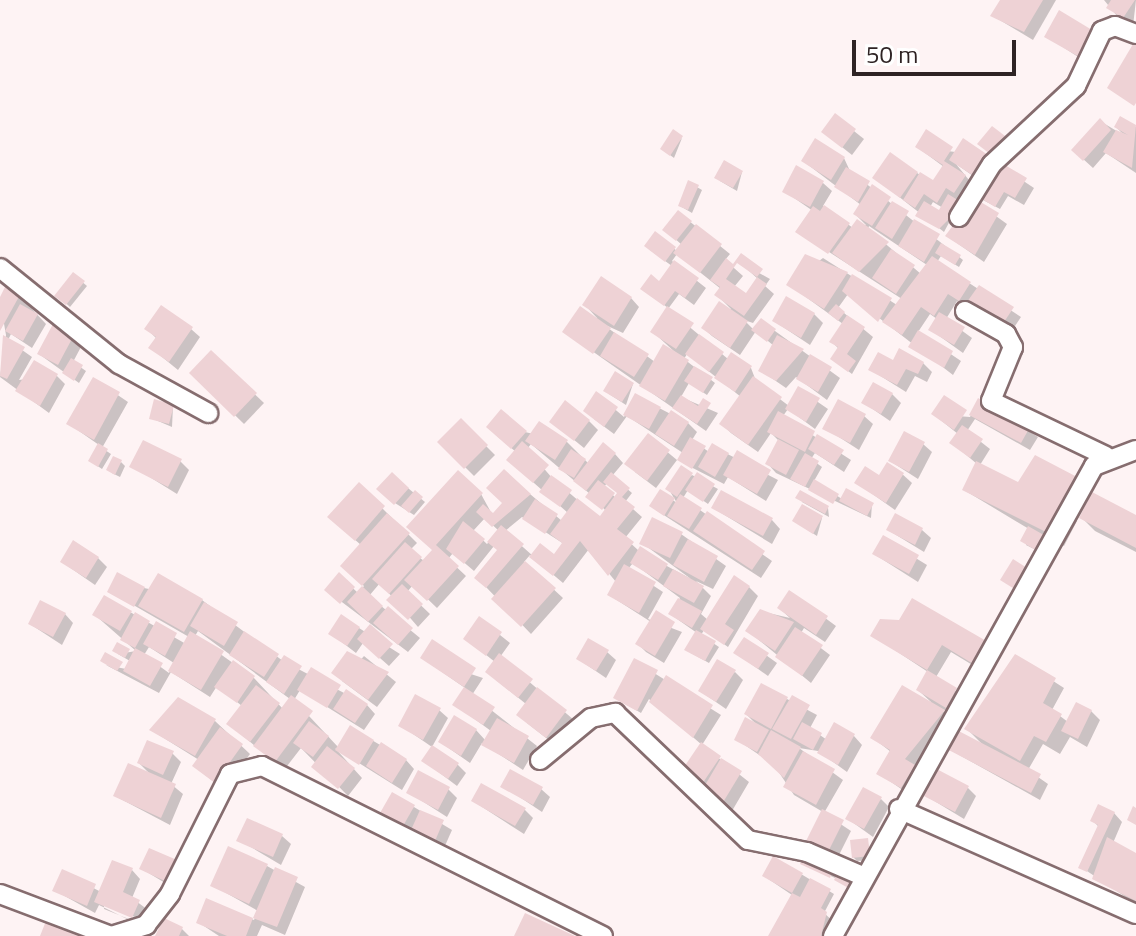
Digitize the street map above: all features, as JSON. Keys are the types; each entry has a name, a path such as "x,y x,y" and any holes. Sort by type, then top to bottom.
{"street":[{"path":"959,217 992,164 1076,86 1102,31 1115,26 1136,34"},
{"path":"0,268 119,364 208,413"},
{"path":"965,311 1006,334 1013,347 991,401 1106,456 1136,450"},
{"path":"833,936 899,809 1106,456"},
{"path":"540,760 591,718 615,713 748,840 807,852 865,877"},
{"path":"0,894 111,936 146,925 170,894 230,774 262,766 603,936"},
{"path":"899,809 1136,914"}],"building":[{"path":"1000,0 1043,0 1024,32 990,16"},
{"path":"1111,0 1135,0 1123,18 1106,8"},
{"path":"1059,10 1097,33 1083,59 1044,37"},
{"path":"1136,39 1136,103 1134,106 1107,88"},
{"path":"835,113 856,129 842,148 821,132"},
{"path":"1120,116 1136,125 1132,168 1103,152 1116,130 1128,135 1114,127"},
{"path":"1100,118 1111,130 1083,161 1071,150"},
{"path":"992,126 1009,139 994,157 977,144"},
{"path":"673,129 683,136 670,156 660,149"},
{"path":"926,129 953,147 944,161 966,175 954,193 946,188 937,203 924,194 915,208 903,200 920,172 933,180 943,165 915,147"},
{"path":"815,138 845,157 831,180 801,161"},
{"path":"963,138 988,155 974,176 949,160"},
{"path":"890,152 918,172 900,198 872,178"},
{"path":"724,160 743,171 733,188 714,178"},
{"path":"998,161 1027,178 1015,198 1004,192 995,207 977,196"},
{"path":"796,165 824,181 810,207 782,192"},
{"path":"846,167 870,181 858,202 834,187"},
{"path":"688,180 699,185 688,210 678,206"},
{"path":"872,184 891,197 872,226 853,214"},
{"path":"948,194 964,204 939,229 915,216 924,201 939,210"},
{"path":"974,198 999,213 975,255 945,236"},
{"path":"892,201 909,211 892,239 875,228"},
{"path":"824,205 850,223 828,254 795,232 813,206 820,211"},
{"path":"678,210 692,221 676,241 662,230"},
{"path":"857,219 889,242 859,272 832,253"},
{"path":"914,219 940,234 924,262 898,246"},
{"path":"696,224 722,244 700,273 673,253"},
{"path":"655,231 676,247 665,262 644,246"},
{"path":"941,243 961,255 955,265 935,253"},
{"path":"891,249 915,265 896,294 872,278"},
{"path":"741,253 763,269 757,277 767,284 744,316 714,295 720,287 710,280 726,258 733,264","holes":["737,263 757,277 746,293 726,279"]},
{"path":"805,254 848,272 824,309 786,285"},
{"path":"932,256 971,282 959,301 948,294 934,316 921,307 902,335 882,322"},
{"path":"674,260 699,278 685,298 675,291 664,306 640,289 651,274 659,281"},
{"path":"73,272 85,281 66,305 54,296"},
{"path":"852,274 892,298 878,322 842,291"},
{"path":"601,276 632,297 614,326 582,305"},
{"path":"6,285 21,293 0,331 0,297"},
{"path":"979,285 1014,307 1002,325 967,302"},
{"path":"786,296 815,313 801,338 772,321"},
{"path":"719,301 748,321 730,348 701,328"},
{"path":"20,304 38,314 23,341 5,331"},
{"path":"836,304 845,312 838,321 828,313"},
{"path":"161,305 193,327 169,362 148,348 156,337 144,329"},
{"path":"580,306 611,328 593,354 562,332"},
{"path":"667,306 694,323 676,349 650,332"},
{"path":"939,312 965,327 954,345 928,330"},
{"path":"847,315 865,327 847,354 856,361 848,372 830,359 838,347 829,342"},
{"path":"761,318 776,329 767,342 751,330"},
{"path":"53,324 74,335 58,365 37,354"},
{"path":"918,330 953,351 944,368 908,347"},
{"path":"614,332 649,354 634,377 600,356"},
{"path":"699,334 724,352 709,372 685,354"},
{"path":"3,335 25,347 7,379 0,376"},
{"path":"777,335 804,349 776,381 758,371"},
{"path":"663,344 689,360 665,401 639,386"},
{"path":"899,348 924,362 918,374 906,369 897,385 868,370 878,352 893,360"},
{"path":"211,350 257,393 234,417 189,373"},
{"path":"731,352 752,366 735,392 714,378"},
{"path":"810,354 832,367 818,392 796,379"},
{"path":"71,358 83,365 74,381 62,373"},
{"path":"34,360 58,374 40,406 15,391"},
{"path":"694,366 713,377 703,393 684,381"},
{"path":"615,371 634,383 622,402 603,391"},
{"path":"753,376 782,397 748,445 719,424"},
{"path":"93,377 120,392 94,440 66,424"},
{"path":"873,382 893,393 881,414 861,403"},
{"path":"798,386 820,398 806,422 785,409"},
{"path":"596,391 618,407 604,427 583,411"},
{"path":"635,393 661,407 649,429 623,415"},
{"path":"681,395 698,406 703,398 711,403 697,424 672,408"},
{"path":"944,395 967,410 954,430 931,414"},
{"path":"978,398 1030,427 1021,443 969,415"},
{"path":"154,399 174,405 169,424 149,419"},
{"path":"838,399 866,414 850,443 822,429"},
{"path":"565,400 590,420 574,441 549,422"},
{"path":"501,409 527,431 511,449 486,427"},
{"path":"671,410 689,422 674,446 655,434"},
{"path":"778,411 815,431 805,452 767,432"},
{"path":"461,418 488,445 464,469 437,442"},
{"path":"539,421 568,440 555,460 525,441"},
{"path":"962,425 983,439 970,458 949,443"},
{"path":"904,431 925,442 909,472 888,461"},
{"path":"648,433 670,450 647,481 624,464"},
{"path":"817,434 844,450 834,465 808,449"},
{"path":"690,437 706,446 692,469 677,460"},
{"path":"778,439 799,450 786,475 765,464"},
{"path":"143,440 182,459 168,487 129,467"},
{"path":"522,441 549,465 533,483 506,460"},
{"path":"603,442 616,453 586,491 573,481"},
{"path":"98,443 108,449 98,467 88,461"},
{"path":"712,443 729,453 715,477 698,467"},
{"path":"571,449 586,459 574,478 558,469"},
{"path":"737,450 771,470 757,494 723,475"},
{"path":"805,453 819,461 805,487 790,479"},
{"path":"1035,455 1079,478 1050,534 962,490 976,461 1018,482"},
{"path":"113,456 122,460 115,475 106,470"},
{"path":"887,462 904,473 886,503 854,483 865,466 879,475"},
{"path":"681,465 693,473 677,497 665,489"},
{"path":"504,469 531,494 492,527 476,512 483,504 493,513 502,503 486,488"},
{"path":"458,470 483,493 436,545 459,566 427,601 404,580 432,550 406,527"},
{"path":"392,472 409,488 394,505 376,489"},
{"path":"611,472 630,488 622,497 635,507 617,529 634,542 608,576 580,541 553,576 529,557 540,543 554,554 562,543 550,534 577,498 600,516 617,493 603,482"},
{"path":"697,472 715,484 703,502 685,490"},
{"path":"551,475 572,490 560,507 539,492"},
{"path":"814,479 839,494 833,504 808,490"},
{"path":"598,480 615,493 602,510 585,497"},
{"path":"359,482 385,506 355,541 327,517"},
{"path":"846,488 874,503 867,516 839,501"},
{"path":"660,489 675,498 664,516 649,506"},
{"path":"415,490 423,497 409,513 401,506"},
{"path":"721,490 773,518 763,536 711,508"},
{"path":"800,490 829,506 825,514 795,498"},
{"path":"1092,492 1136,515 1136,548 1079,518"},
{"path":"680,494 702,508 689,529 667,516"},
{"path":"535,499 558,514 545,534 522,519"},
{"path":"802,504 823,516 813,534 792,521"},
{"path":"707,511 765,551 752,570 693,531"},
{"path":"387,513 410,533 362,586 340,566"},
{"path":"895,513 923,528 915,545 886,530"},
{"path":"652,517 683,532 670,558 639,544"},
{"path":"463,521 485,539 464,564 446,549"},
{"path":"501,525 524,544 486,588 474,578 497,550 487,542"},
{"path":"1028,526 1049,538 1041,553 1020,541"},
{"path":"883,535 919,555 909,574 872,554"},
{"path":"688,539 718,556 704,582 673,565"},
{"path":"73,540 99,557 86,578 60,562"},
{"path":"405,542 422,557 389,594 372,579"},
{"path":"640,546 668,564 658,580 630,563"},
{"path":"1013,559 1032,571 1019,592 1000,580"},
{"path":"525,561 556,588 521,627 491,599"},
{"path":"624,564 656,582 639,613 607,595"},
{"path":"673,569 704,586 694,603 663,586"},
{"path":"117,572 145,587 134,607 107,592"},
{"path":"339,572 355,587 340,604 324,590"},
{"path":"158,573 203,599 184,632 138,606"},
{"path":"734,575 750,586 725,624 734,630 724,645 700,629"},
{"path":"402,584 423,604 408,620 386,600"},
{"path":"362,586 383,606 368,622 347,602"},
{"path":"789,590 828,616 816,635 777,608"},
{"path":"104,595 132,611 120,631 92,615"},
{"path":"678,598 702,611 692,628 668,614"},
{"path":"912,598 988,642 975,665 942,645 927,670 870,636 880,619 899,620"},
{"path":"40,600 66,613 53,637 28,624"},
{"path":"204,602 238,622 224,646 190,626"},
{"path":"388,606 413,628 398,645 373,623"},
{"path":"760,609 794,622 775,651 745,631"},
{"path":"656,610 675,622 655,656 635,644"},
{"path":"135,612 150,621 135,648 120,640"},
{"path":"341,614 360,627 347,646 328,634"},
{"path":"479,616 502,632 486,656 463,639"},
{"path":"156,621 177,633 165,656 143,644"},
{"path":"370,624 393,644 379,659 357,639"},
{"path":"795,627 823,645 802,676 775,657"},
{"path":"696,630 716,641 705,661 684,650"},
{"path":"190,631 224,651 201,690 168,671"},
{"path":"244,631 279,654 264,677 229,655"},
{"path":"744,637 769,653 758,669 733,653"},
{"path":"588,638 609,650 596,671 576,659"},
{"path":"432,639 476,668 464,687 420,658"},
{"path":"117,642 130,649 125,658 112,651"},
{"path":"135,648 163,663 150,686 123,671"},
{"path":"347,651 389,672 368,700 331,673"},
{"path":"105,652 123,662 117,671 100,661"},
{"path":"499,653 533,679 518,698 485,672"},
{"path":"1015,654 1056,678 1043,703 1062,714 1046,742 1034,736 1020,761 964,729"},
{"path":"284,655 302,666 284,694 266,682"},
{"path":"634,658 658,670 637,711 613,698"},
{"path":"717,659 736,670 716,702 698,691"},
{"path":"233,660 255,676 237,703 214,687"},
{"path":"311,667 341,685 327,708 297,690"},
{"path":"927,670 957,688 946,708 916,690"},
{"path":"666,675 713,705 693,738 649,702"},
{"path":"761,683 788,697 771,729 744,714"},
{"path":"256,685 280,703 250,742 226,724"},
{"path":"902,685 945,710 905,759 915,765 901,788 876,774 890,750 870,738"},
{"path":"464,687 495,707 483,725 452,705"},
{"path":"537,687 567,710 546,738 516,715"},
{"path":"346,689 368,704 355,723 333,709"},
{"path":"415,694 441,708 423,740 398,726"},
{"path":"291,695 313,711 275,762 253,746"},
{"path":"792,695 810,705 791,739 772,729"},
{"path":"178,697 216,719 195,756 149,730"},
{"path":"1076,702 1092,710 1078,739 1061,731"},
{"path":"454,715 477,729 461,756 438,742"},
{"path":"745,717 769,730 757,752 734,740"},
{"path":"497,718 529,736 514,763 481,745"},
{"path":"309,721 329,736 313,757 293,743"},
{"path":"802,722 822,733 813,750 793,739"},
{"path":"834,722 855,734 838,765 817,753"},
{"path":"350,725 374,740 359,765 335,750"},
{"path":"220,727 243,744 215,783 192,766"},
{"path":"953,728 1041,774 1031,793 943,747"},
{"path":"771,730 801,747 784,778 758,754"},
{"path":"147,740 174,751 163,775 137,763"},
{"path":"381,742 407,759 392,783 366,766"},
{"path":"701,742 721,756 700,787 680,773"},
{"path":"432,745 459,763 448,779 421,761"},
{"path":"327,746 355,768 338,789 311,767"},
{"path":"803,751 835,769 816,805 783,787"},
{"path":"721,758 742,771 722,804 704,787"},
{"path":"128,763 176,784 161,818 113,796"},
{"path":"929,765 969,786 955,812 916,792"},
{"path":"510,769 543,787 533,805 500,787"},
{"path":"418,770 450,787 438,810 406,793"},
{"path":"481,783 526,808 515,826 471,801"},
{"path":"863,787 882,797 864,829 845,819"},
{"path":"392,792 415,805 403,826 380,813"},
{"path":"1098,804 1115,812 1087,872 1078,868 1098,825 1090,821"},
{"path":"1133,806 1136,808 1136,825 1127,820"},
{"path":"822,809 844,820 826,856 804,845"},
{"path":"420,810 444,820 435,841 411,830"},
{"path":"247,818 283,834 273,857 236,841"},
{"path":"1107,837 1136,853 1136,901 1092,879"},
{"path":"868,838 870,856 852,858 850,840"},
{"path":"228,846 268,864 249,904 210,886"},
{"path":"149,848 177,860 167,882 139,869"},
{"path":"805,854 834,867 830,878 800,864"},
{"path":"773,856 803,873 792,893 762,876"},
{"path":"112,860 133,868 123,892 140,900 132,918 94,902"},
{"path":"275,867 298,877 277,927 253,918"},
{"path":"840,868 858,877 852,890 834,880"},
{"path":"62,869 96,884 87,906 52,891"},
{"path":"810,878 831,889 821,908 827,912 821,936 768,936 792,893 800,897"},
{"path":"206,898 253,918 246,936 227,936 196,923"},
{"path":"525,913 575,936 514,936"},
{"path":"164,918 183,927 179,936 155,936"},
{"path":"46,921 80,936 40,936"}]}
